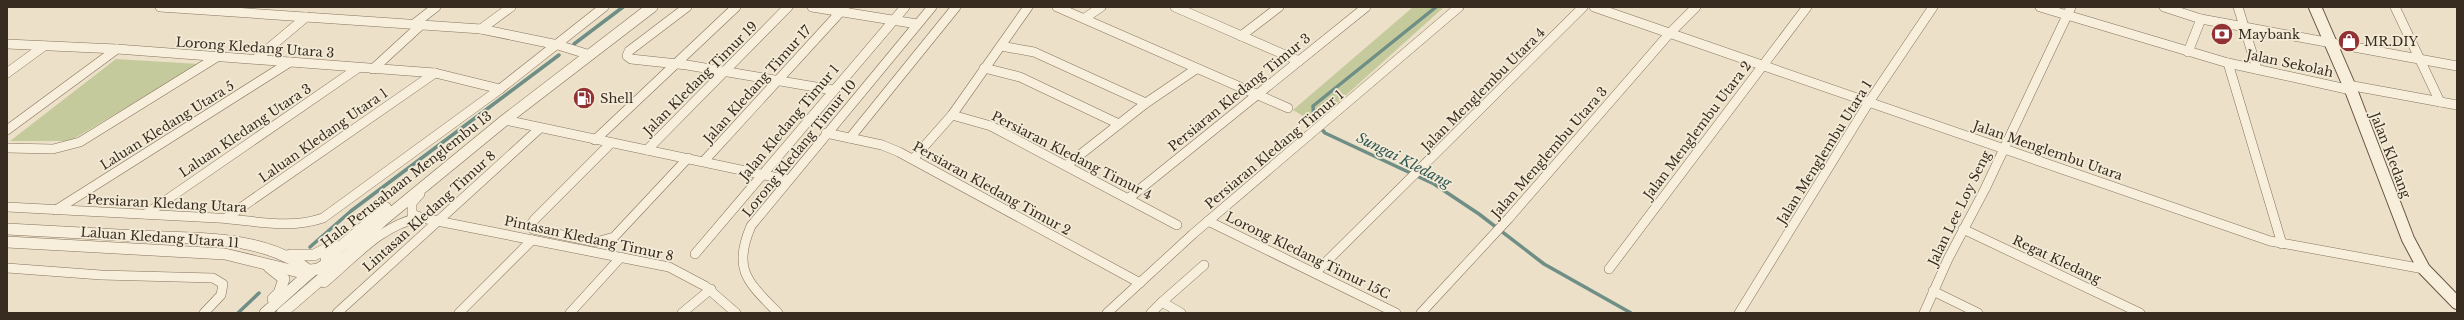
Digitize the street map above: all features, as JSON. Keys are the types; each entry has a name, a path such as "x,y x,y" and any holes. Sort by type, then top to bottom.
{"main road":[{"name":"Jalan Kledang","path":"2315,7 2350,87 2408,239 2424,269 2457,303"}],"street":[{"path":"160,7 199,8 306,18 481,29 558,44 590,55"},
{"path":"374,68 436,7"},
{"path":"481,29 511,7"},
{"name":"Hala Perusahaan Menglembu 13","path":"323,218 500,89 604,7"},
{"path":"505,120 652,7"},
{"path":"687,7 629,51 627,56 631,59 725,71 833,90"},
{"path":"594,140 736,7"},
{"name":"Jalan Kledang Timur 19","path":"647,150 788,7"},
{"path":"812,7 843,9 917,24"},
{"name":"Jalan Kledang Timur 1","path":"695,254 905,7"},
{"name":"Lorong Kledang Timur 10","path":"778,313 745,277 741,265 741,254 744,240 751,226 826,133 932,7"},
{"path":"850,138 956,7"},
{"path":"913,159 952,115 1028,7"},
{"path":"1057,7 1288,108"},
{"path":"1085,18 1101,7"},
{"path":"1175,7 1187,9 1241,36 1299,61"},
{"path":"1241,36 1279,7"},
{"name":"Persiaran Kledang Timur 3","path":"1129,198 1366,7"},
{"name":"Persiaran Kledang Timur 1","path":"1107,313 1208,221 1460,7"},
{"name":"Jalan Menglembu Utara 4","path":"1315,273 1413,178 1583,7"},
{"name":"Jalan Menglembu Utara","path":"1594,7 2282,244 2424,269"},
{"name":"Jalan Menglembu Utara 3","path":"1421,313 1509,218 1669,34 1696,7"},
{"name":"Jalan Menglembu Utara 2","path":"1609,269 1807,7"},
{"name":"Jalan Menglembu Utara 1","path":"1739,313 1869,102 1933,7"},
{"name":"Jalan Sekolah","path":"2040,7 2069,11 2188,52 2257,70 2457,105"},
{"path":"2164,7 2201,19 2457,66"},
{"path":"2238,7 2257,70"},
{"path":"2395,7 2418,59 2440,102"},
{"name":"Jalan Kledang Timur 17","path":"704,161 843,9"},
{"name":"Jalan Lee Loy Seng","path":"1924,313 2069,11"},
{"path":"256,59 306,18"},
{"path":"2188,52 2201,19"},
{"name":"Lorong Kledang Utara 3","path":"7,44 117,49 435,73 500,89"},
{"path":"7,73 44,46"},
{"path":"1001,46 1034,52 1146,104"},
{"path":"7,130 117,49"},
{"path":"7,148 49,150 66,148 87,138 217,57"},
{"name":"Laluan Kledang Utara 5","path":"56,210 290,62"},
{"path":"2228,63 2282,244"},
{"name":"Laluan Kledang Utara 3","path":"146,214 358,68"},
{"path":"984,68 1020,77 1119,124"},
{"path":"1067,164 1146,104 1196,69"},
{"name":"Laluan Kledang Utara 1","path":"226,218 435,73"},
{"name":"Persiaran Kledang Timur 4","path":"952,115 991,126 1067,164 1177,225"},
{"path":"505,120 539,129 763,173 788,180"},
{"name":"Hala Perusahaan Menglembu 13","path":"282,313 333,269 383,220 505,120"},
{"name":"Hala Perusahaan Menglembu 13","path":"265,313 357,232 499,122 505,120"},
{"name":"Lintasan Kledang Timur 8","path":"337,313 539,129"},
{"name":"Persiaran Kledang Timur 2","path":"826,133 882,145 913,159 1140,283"},
{"path":"611,144 534,220 531,225 533,230 596,242 614,237 688,158"},
{"path":"422,218 412,214 412,203 441,173"},
{"name":"Persiaran Kledang Utara","path":"7,207 226,218 295,226 309,224 323,218"},
{"name":"Pintasan Kledang Timur 8","path":"289,313 389,228 402,221 422,218 668,267 688,274 711,289 736,313"},
{"path":"275,313 304,286 311,272 331,261 383,220"},
{"name":"Lorong Kledang Timur 15C","path":"1208,221 1396,313"},
{"name":"Laluan Kledang Utara 11","path":"7,229 219,240 273,252 301,264 311,272"},
{"name":"Regat Kledang","path":"1963,229 2140,313"},
{"path":"273,252 299,256 314,255 357,232"},
{"path":"459,313 532,240"},
{"name":"Laluan Kledang Utara 11","path":"7,242 231,255 291,270 311,272"},
{"path":"570,313 621,258"},
{"path":"261,313 279,293 284,279 262,262"},
{"path":"1151,313 1204,265"},
{"path":"7,268 101,275 213,278 223,284 221,295 204,313"},
{"path":"682,313 711,289"},
{"path":"1934,290 1978,313"},
{"path":"1162,302 1181,313"}],"green space":[{"path":"1413,7 1444,7 1315,123 1293,110"},
{"path":"116,59 199,64 70,141 10,141"}],"waterway":[{"path":"574,44 623,7"},
{"name":"Sungai Kledang","path":"1436,7 1313,106 1314,120 1325,133 1434,184 1479,214 1544,264 1631,313"},
{"path":"310,247 351,211 559,55"},
{"path":"238,313 259,293"}],"place":[{"name":"Maybank","path":"2222,34"},
{"name":"MR.DIY","path":"2349,41"},
{"name":"Shell","path":"584,98"}]}
